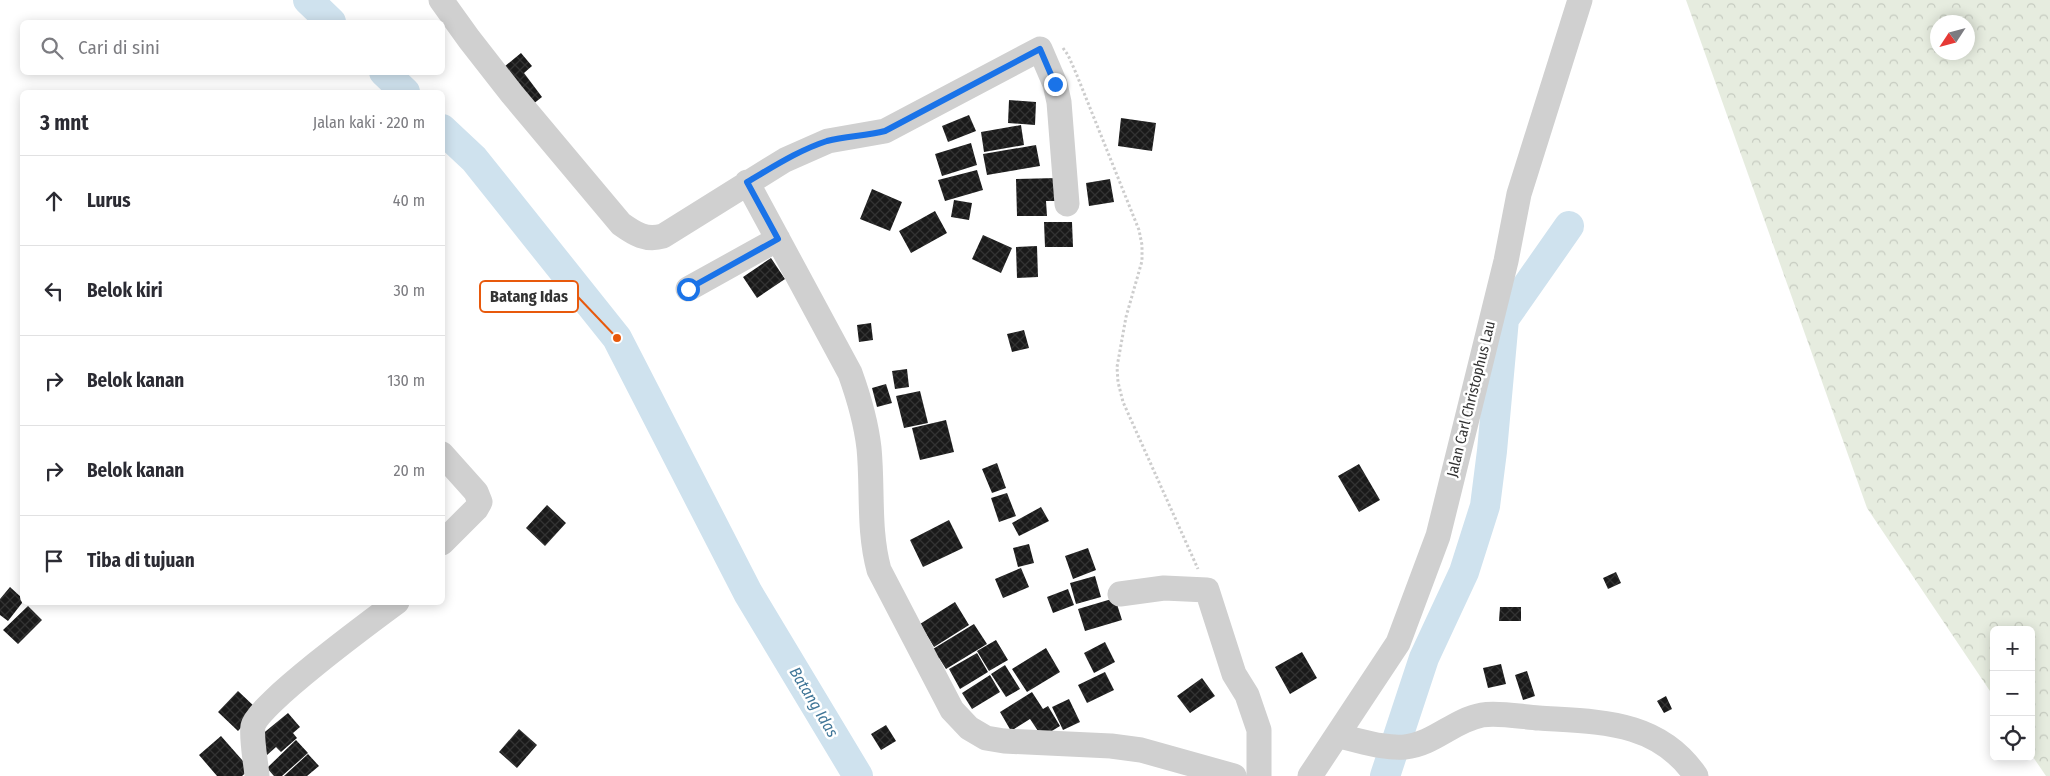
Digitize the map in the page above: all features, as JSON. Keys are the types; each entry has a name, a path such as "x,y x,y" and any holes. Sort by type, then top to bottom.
{"street":[{"path":"441,0 512,94 621,224 643,238 663,236 785,160 828,141 885,131 1040,49 1055,84 1059,102 1067,204"},
{"name":"Jalan Carl Christophus Lau","path":"1310,776 1398,643 1438,536 1506,262 1519,194 1580,0"},
{"path":"747,182 850,373 865,420 869,448 873,550 879,570 952,710 969,728 986,738 1004,742 1111,746 1142,750 1234,776"},
{"path":"688,289 778,239"},
{"path":"445,457 476,492 480,502 476,509 445,540"},
{"path":"1120,594 1164,588 1207,590 1234,674 1247,695 1259,730 1258,776"},
{"path":"257,776 252,727 259,714 284,690 394,605"},
{"path":"1338,736 1397,746 1421,744 1462,720 1484,714 1608,722 1636,729 1665,744 1688,765 1696,776"}],"path":[{"path":"1040,49 1056,44 1062,47 1068,55 1139,230 1142,245 1142,261 1126,317 1117,367 1118,382 1123,402 1207,590"}],"green space":[{"path":"1686,0 2050,0 2050,776 2046,776 2035,760 2035,626 1990,626 1990,691 1867,508"}],"building":[{"path":"521,53 532,66 524,73 542,97 528,108 499,71"},
{"path":"1009,100 1036,102 1035,125 1008,123"},
{"path":"969,115 976,131 948,142 942,126"},
{"path":"1121,118 1156,123 1152,151 1118,146"},
{"path":"1021,125 1024,145 984,152 981,132"},
{"path":"971,143 977,165 942,176 935,154"},
{"path":"1036,145 1040,166 987,175 983,154"},
{"path":"977,170 983,190 945,201 938,180"},
{"path":"1057,178 1057,201 1046,201 1047,216 1017,216 1016,179"},
{"path":"1110,179 1114,202 1089,206 1086,183"},
{"path":"872,189 902,202 890,231 860,219"},
{"path":"954,200 972,203 969,220 951,217"},
{"path":"935,211 947,233 911,253 899,231"},
{"path":"1044,222 1072,222 1073,247 1045,247"},
{"path":"983,235 1012,248 1001,273 972,259"},
{"path":"1037,246 1038,277 1017,278 1016,247"},
{"path":"771,258 785,279 757,298 743,277"},
{"path":"871,323 873,340 859,342 857,325"},
{"path":"1024,330 1029,348 1012,352 1007,334"},
{"path":"907,369 909,387 895,389 892,371"},
{"path":"886,384 892,403 877,407 872,388"},
{"path":"920,391 928,423 904,428 896,396"},
{"path":"946,420 954,452 920,460 912,428"},
{"path":"997,463 1006,488 992,493 982,469"},
{"path":"1359,464 1380,500 1359,512 1338,476"},
{"path":"1007,493 1016,516 999,522 991,498"},
{"path":"547,505 566,523 545,546 526,528"},
{"path":"1041,507 1049,521 1019,536 1012,523"},
{"path":"949,520 963,548 923,567 910,540"},
{"path":"1029,544 1034,563 1018,567 1013,548"},
{"path":"1088,548 1096,570 1073,579 1065,556"},
{"path":"1021,568 1029,587 1003,598 995,579"},
{"path":"1616,572 1621,583 1608,589 1603,578"},
{"path":"1095,576 1101,597 1076,604 1070,583"},
{"path":"10,587 20,596 20,605 8,621 0,615 0,599"},
{"path":"1068,589 1074,605 1053,613 1047,597"},
{"path":"1115,598 1122,620 1085,631 1078,609"},
{"path":"955,602 969,625 934,647 920,624"},
{"path":"28,606 42,620 18,644 3,630"},
{"path":"1500,607 1521,607 1521,621 1499,621"},
{"path":"974,624 987,644 946,669 939,658 935,662 928,652"},
{"path":"996,640 1008,660 989,671 977,651"},
{"path":"1105,642 1115,662 1094,673 1084,653"},
{"path":"1046,648 1060,672 1027,692 1012,669"},
{"path":"1302,652 1317,678 1290,694 1275,667"},
{"path":"977,653 988,672 960,689 949,669"},
{"path":"1501,664 1506,684 1488,688 1483,668"},
{"path":"1005,665 1020,689 1006,697 991,674"},
{"path":"1527,671 1535,696 1523,700 1515,675"},
{"path":"1105,672 1114,690 1087,703 1078,685"},
{"path":"990,675 1000,692 972,709 962,693"},
{"path":"1202,678 1215,696 1190,713 1177,696"},
{"path":"238,691 258,710 238,731 218,712"},
{"path":"1032,692 1043,709 1048,706 1060,726 1042,737 1030,719 1011,731 1000,712"},
{"path":"1666,696 1672,709 1664,713 1657,701"},
{"path":"1069,699 1080,722 1063,730 1052,707"},
{"path":"288,713 300,727 293,733 297,738 281,752 276,747 267,755 255,740"},
{"path":"886,725 896,741 881,750 871,734"},
{"path":"519,729 537,745 517,768 499,752"},
{"path":"221,736 250,769 242,776 217,776 199,755"},
{"path":"296,740 308,753 282,776 274,776 267,768"},
{"path":"308,754 319,766 307,776 284,776"}],"waterway":[{"name":"Batang Idas","path":"308,0 329,20"},
{"name":"Batang Idas","path":"387,75 403,90"},
{"name":"Batang Idas","path":"445,132 474,159 617,338 748,593 858,776"},
{"path":"1385,776 1424,658 1464,572 1485,506 1504,319 1569,226"}],"place":[{"name":"Batang Idas","path":"617,338"}],"route":[{"path":"688,289 778,239 747,182 785,160 828,141 885,131 1040,49 1055,84"}]}
